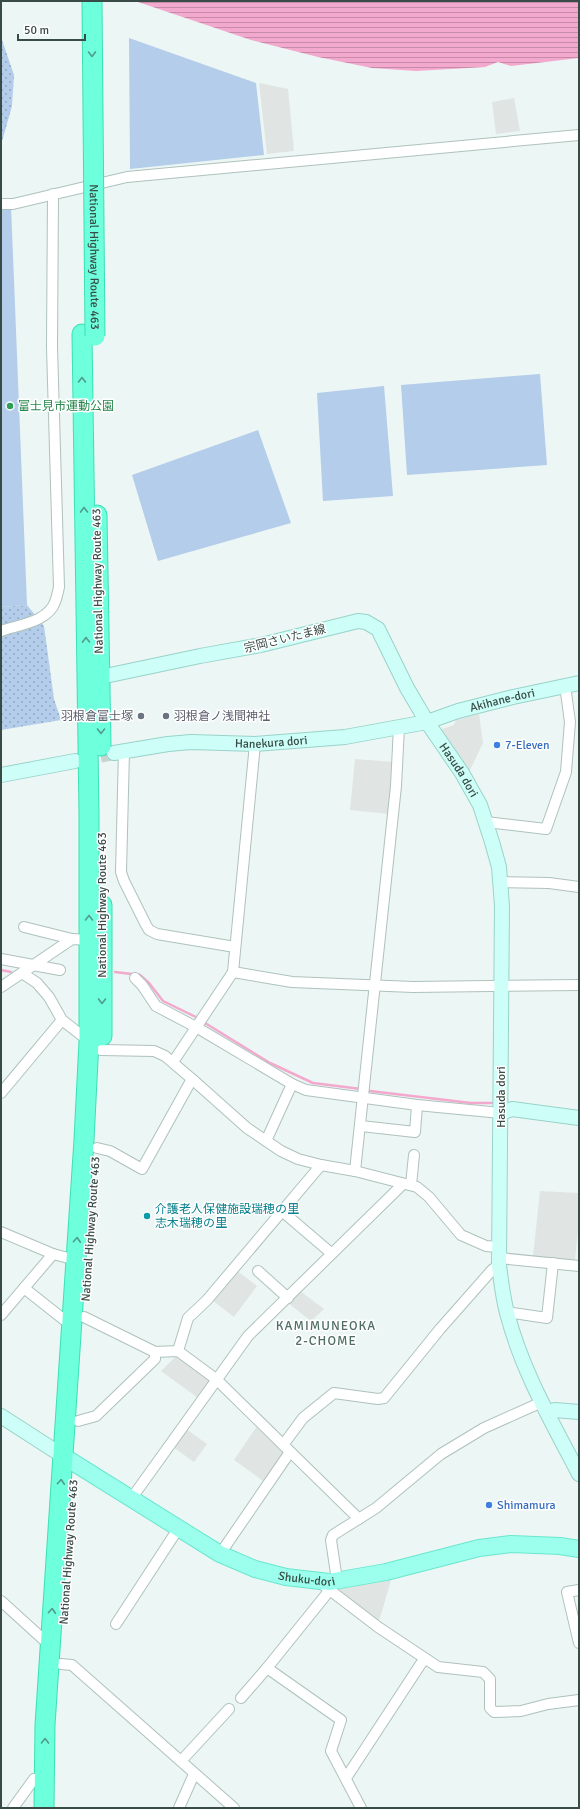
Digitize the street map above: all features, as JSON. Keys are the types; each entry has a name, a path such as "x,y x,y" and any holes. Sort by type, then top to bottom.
{"highway":[{"name":"National Highway Route 463","path":"44,1808 45,1725 50,1640 69,1460 78,1421 78,1322 76,1260 102,968 93,679 89,335 79,1"},
{"name":"National Highway Route 463","path":"89,335 92,1"},
{"name":"National Highway Route 463","path":"56,1808 58,1722 69,1460 78,1322 97,1148 95,1046 81,940 89,814 93,679"}],"main road":[{"name":"宗岡さいたま線","path":"93,679 200,656 261,646 358,621 366,622 378,629 396,668 427,722"},
{"name":"Akihane-dori","path":"427,722 458,711 565,685 579,683"},
{"name":"Hanekura dori","path":"119,752 191,742 255,744 345,737 427,722"},
{"name":"Hasuda dori","path":"427,722 470,786 486,822 499,867 502,906 499,1257 506,1312 521,1358 579,1474"},
{"path":"1,775 75,761"},
{"path":"501,1113 512,1109 579,1118"},
{"path":"545,1407 555,1410 579,1412"},
{"path":"1,1416 69,1460"},
{"name":"Shuku-dori","path":"69,1460 178,1529 238,1563 267,1573 328,1584 386,1572 491,1546 536,1544 579,1549"}],"street":[{"path":"1,204 13,204 127,177 579,134"},
{"path":"1,631 42,617 50,612 55,603 59,587 52,354 53,194"},
{"path":"486,822 546,829 566,772 570,722 565,685"},
{"path":"356,1171 396,786 399,727"},
{"path":"173,1062 233,972 255,744"},
{"path":"119,752 121,872 146,925 149,930 157,934 235,947"},
{"path":"500,882 549,883 579,887"},
{"path":"24,927 81,940"},
{"path":"1,987 32,966 81,940"},
{"path":"1,959 60,970"},
{"path":"233,972 292,982 413,987 502,984 579,985"},
{"path":"22,973 37,983 48,997 62,1020 95,1046 154,1051 173,1062 247,1128 281,1151 298,1159 321,1165 356,1171 417,1187 429,1197 461,1234 486,1246 499,1257 579,1266"},
{"path":"134,978 142,985 156,1006 196,1027 292,1084 306,1090 417,1105 501,1113"},
{"path":"1,1093 62,1020"},
{"path":"97,1148 110,1151 142,1169 192,1078"},
{"path":"266,1141 292,1084"},
{"path":"361,1126 415,1132 417,1105"},
{"path":"131,1499 248,1336 288,1298 331,1253 407,1184 414,1155"},
{"path":"178,1351 188,1318 207,1300 283,1212 321,1165"},
{"path":"283,1212 331,1253"},
{"path":"1,1232 53,1254 76,1260"},
{"path":"1,1315 53,1254"},
{"path":"220,1554 287,1448 303,1418 334,1393 378,1399 384,1398 440,1329 492,1270 499,1257"},
{"path":"506,1312 547,1318 553,1263"},
{"path":"258,1271 288,1298"},
{"path":"24,1288 78,1322 155,1352 178,1351 216,1379 359,1519"},
{"path":"78,1421 96,1416 155,1359 155,1352"},
{"path":"241,1698 267,1668 328,1584 331,1540 333,1535 376,1508 441,1454 484,1428 545,1407"},
{"path":"116,1624 178,1529"},
{"path":"328,1584 424,1659 438,1667 483,1672 490,1678 490,1708 494,1712 521,1711 548,1704 579,1700"},
{"path":"579,1590 567,1592 579,1643"},
{"path":"1,1601 44,1640 50,1640"},
{"path":"346,1778 424,1659"},
{"path":"61,1664 72,1665 234,1808"},
{"path":"267,1668 340,1720 331,1751 361,1808"},
{"path":"181,1761 229,1709"},
{"path":"179,1808 194,1774"},
{"path":"13,1808 34,1779 44,1778"}],"shaded area":[{"path":"135,1 579,1 579,58 511,66 498,62 485,67 416,71 372,68 318,57 251,40"},
{"path":"1,37 14,75 12,106 1,145"},
{"path":"129,38 256,83 264,155 130,169"},
{"path":"259,83 288,89 294,151 267,154"},
{"path":"514,98 520,131 496,134 492,102"},
{"name":"富士見市運動公園","path":"11,206 27,605 1,607 1,207"},
{"path":"540,374 547,465 407,475 401,385"},
{"path":"384,386 393,496 323,501 317,393"},
{"path":"258,430 291,523 158,561 132,475"},
{"path":"27,605 44,626 54,699 61,720 1,730 1,607"},
{"path":"479,714 483,743 470,770 468,770 439,730 454,725 456,720"},
{"path":"355,759 394,762 389,814 350,810"},
{"path":"540,1191 579,1193 579,1221 575,1260 533,1256"},
{"path":"236,1270 257,1286 234,1317 212,1300"},
{"path":"300,1291 324,1309 311,1321 288,1303"},
{"path":"176,1356 208,1377 208,1383 198,1398 161,1371"},
{"path":"257,1426 284,1452 266,1483 234,1460"},
{"path":"186,1429 207,1444 194,1462 173,1447"},
{"path":"392,1577 379,1621 334,1590 337,1587"}],"waterway":[{"path":"1,970 11,972"},
{"path":"115,972 140,975 149,983 163,1001 198,1018"},
{"path":"205,1023 270,1063 313,1083 361,1089"},
{"path":"370,1091 471,1103 492,1103"}],"tunnel":[{"path":"80,760 114,753"}],"place":[{"name":"富士見市運動公園","path":"10,406"},
{"name":"羽根倉富士塚","path":"141,716"},
{"name":"羽根倉ノ浅間神社","path":"166,716"},
{"name":"7-Eleven","path":"497,745"},
{"name":"介護老人保健施設瑞穂の里 志木瑞穂の里","path":"147,1216"},
{"name":"Shimamura","path":"489,1505"}],"district":[{"name":"KAMIMUNEOKA 2-CHOME","path":"326,1334"}]}
